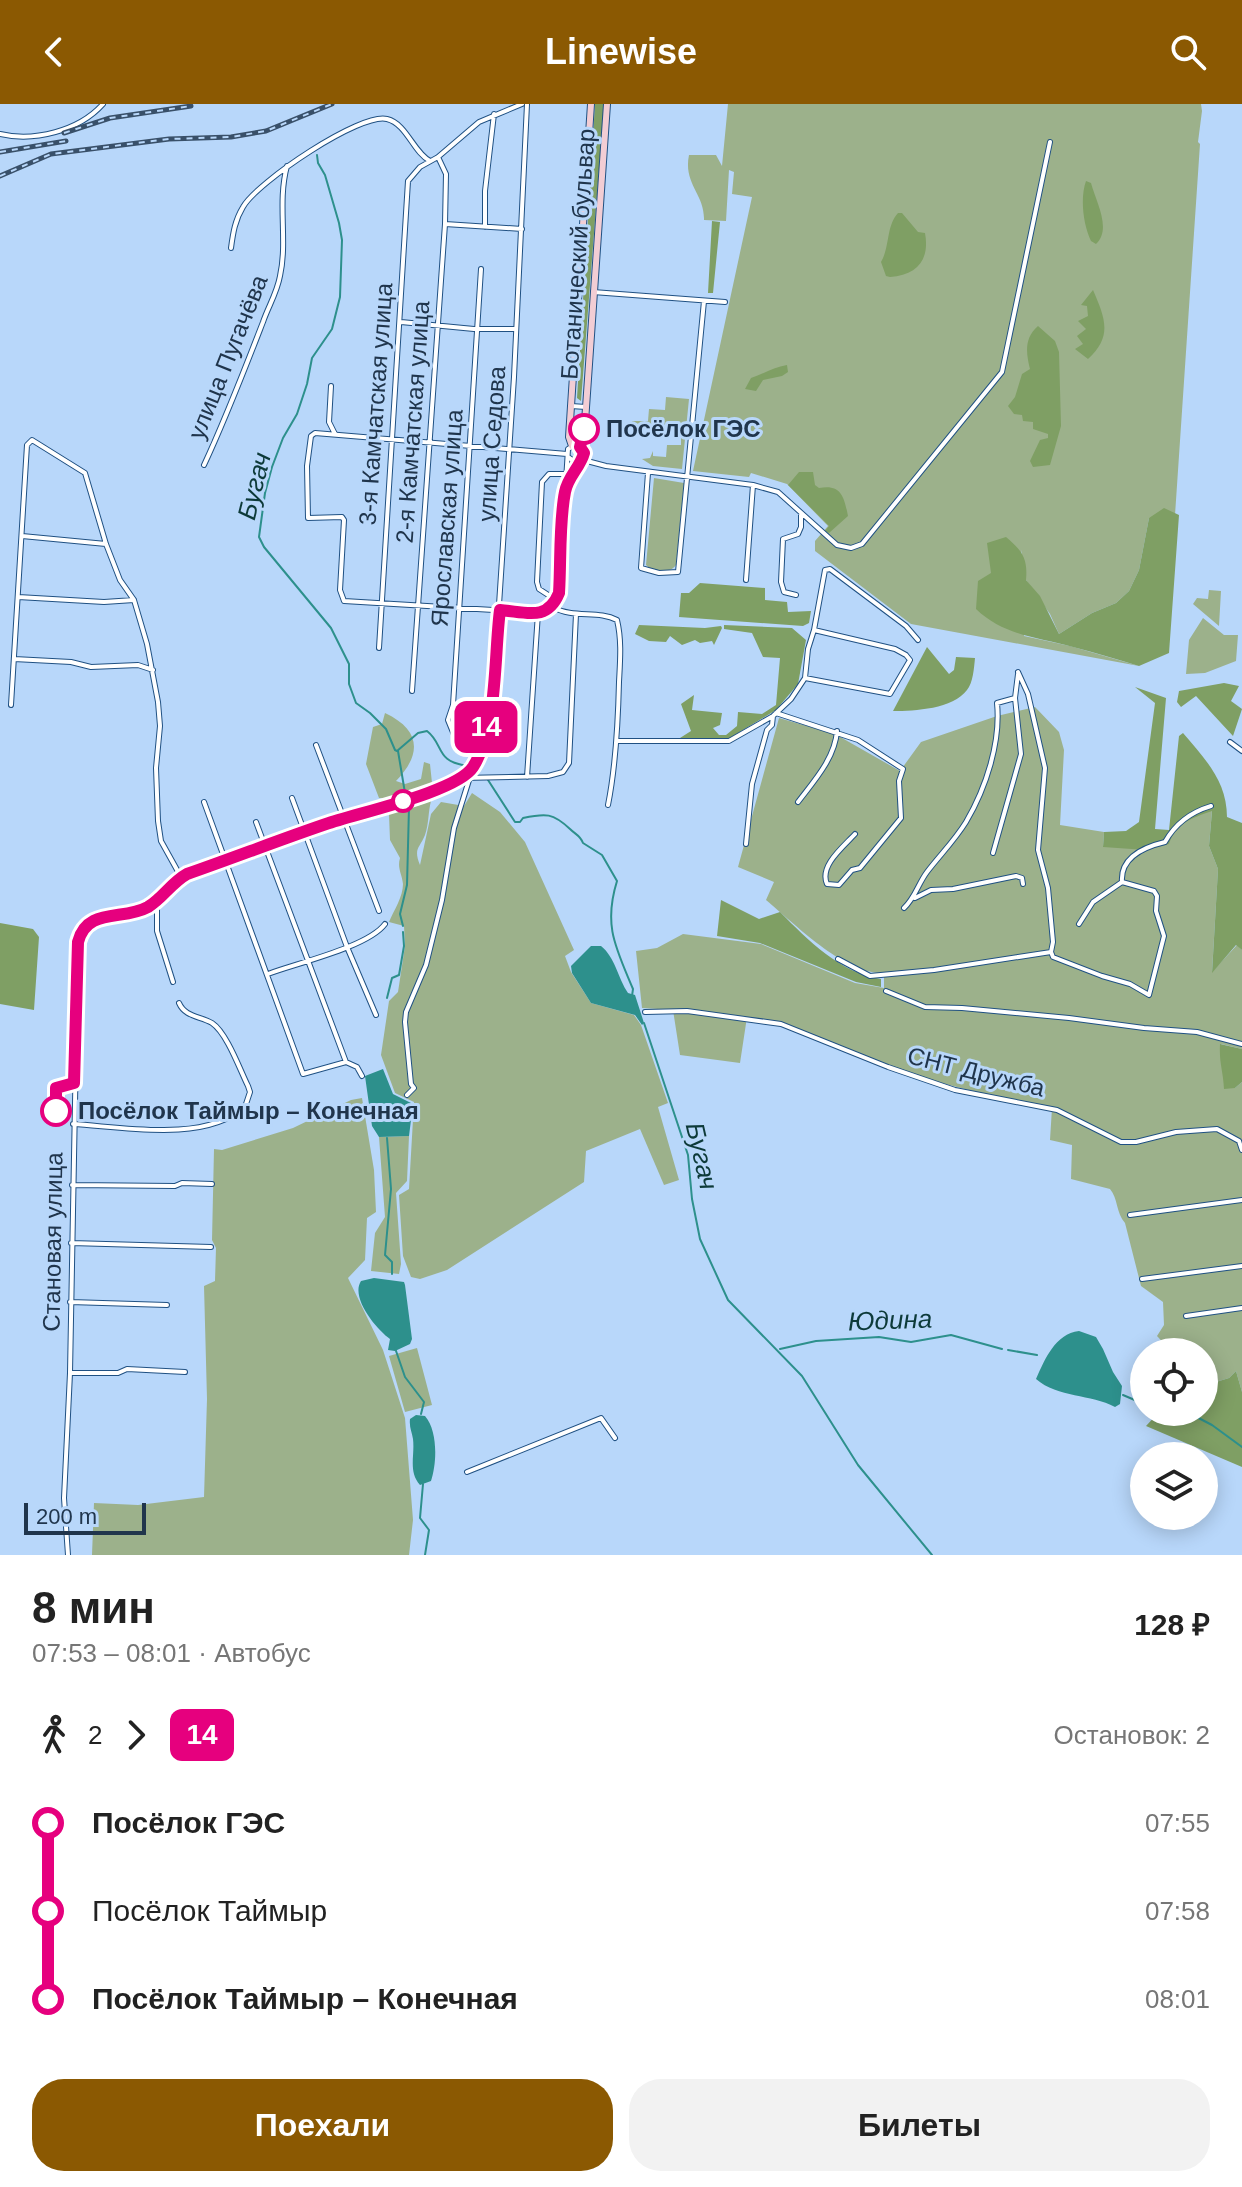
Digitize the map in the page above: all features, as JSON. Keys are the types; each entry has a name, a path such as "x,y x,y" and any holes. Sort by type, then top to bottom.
{"street":[{"path":"0,134 30,138 48,134 74,125 103,104"},
{"path":"430,161 463,133 494,114 524,104"},
{"name":"улица Седова","path":"462,778 472,769 481,749 493,696 522,229 524,104"},
{"name":"Ботанический бульвар","path":"572,446 569,437 591,104"},
{"name":"Ботанический бульвар","path":"580,447 586,407 607,104"},
{"path":"485,227 485,191 494,114"},
{"name":"улица Пугачёва","path":"231,248 234,225 243,205 253,193 319,146 377,118 390,119 398,125 422,157 430,161"},
{"path":"583,458 606,466 753,485 778,492 837,545 851,548 862,544 1002,372 1050,142"},
{"name":"2-я Камчатская улица","path":"412,691 445,224 446,174 438,157"},
{"name":"3-я Камчатская улица","path":"379,648 408,181 430,161"},
{"name":"улица Пугачёва","path":"204,465 237,394 281,274 281,192 287,166"},
{"path":"445,224 522,229"},
{"name":"Ярославская улица","path":"481,269 453,705 448,720 457,742 481,749"},
{"path":"593,292 725,302"},
{"path":"648,473 641,568 659,573 678,572 704,301"},
{"path":"401,322 516,329"},
{"path":"331,386 329,422 335,434"},
{"name":"Ботанический бульвар","path":"571,406 586,407"},
{"path":"565,491 571,475 581,465 583,458 580,447 572,446 568,455 565,474 559,593 553,606 538,613 347,602 341,596 344,520 342,517 310,519 307,516 307,466 311,436 315,433 335,434 392,441 509,448 568,455 575,462 583,458"},
{"path":"11,705 27,445 32,440 85,473 106,544 120,580 134,600 153,670 160,726 156,768 161,841 181,877"},
{"path":"556,600 539,589 537,582 542,482 549,474 565,474"},
{"path":"746,580 753,485"},
{"path":"796,595 784,592 781,582 783,539 798,534 801,512"},
{"path":"22,536 106,544"},
{"path":"617,741 729,741 774,714 791,699 805,678 821,578 825,570 830,569 906,626 918,640"},
{"path":"18,597 104,602 134,600"},
{"path":"553,606 565,613 617,620 620,641 617,741 615,776 611,782 608,805"},
{"path":"527,777 538,613"},
{"name":"Становая улица","path":"68,1555 64,1498 70,1373 79,936 97,918 141,910 157,900 171,883 181,877 345,817 402,801 462,778 559,774 569,763 576,614"},
{"path":"805,678 890,694 899,682 909,657 883,646 814,630"},
{"path":"14,659 71,662 91,667 138,665 153,670"},
{"path":"993,853 1021,754 1015,698 1018,672 1028,694 1045,768 1038,850 1048,888 1053,957 1130,984 1149,995 1164,936 1156,911 1157,896 1154,891 1122,882"},
{"path":"912,900 918,885 967,822 974,806 993,753 998,728 997,703 1015,698"},
{"path":"774,714 837,731 858,740 903,769 899,781 901,818 860,868 852,870 839,885 827,884 824,878 827,868 855,834"},
{"path":"746,844 752,784 774,714"},
{"path":"798,802 819,775 836,744 837,731"},
{"path":"1230,742 1242,751"},
{"path":"316,745 379,911"},
{"path":"472,769 478,776"},
{"path":"407,1095 414,1088 411,1084 406,1012 426,965 442,900 454,828 470,777"},
{"path":"292,798 347,947 376,1015"},
{"path":"204,802 303,1074 346,1062 357,1067 362,1076"},
{"path":"1122,882 1122,868 1130,858 1148,846 1165,842 1172,829 1198,810 1211,806"},
{"path":"256,822 346,1062"},
{"path":"904,908 931,890 953,889 1016,876 1022,878 1023,884"},
{"path":"1079,924 1093,902 1122,882"},
{"path":"157,900 157,931 173,982"},
{"path":"268,974 371,937 385,924"},
{"path":"838,959 870,976 934,970 1051,952"},
{"path":"886,991 925,1007 1197,1032 1242,1044"},
{"path":"73,1124 179,1131 215,1122 240,1111 249,1096 248,1086 214,1024 185,1012 179,1003"},
{"name":"СНТ Дружба","path":"645,1012 687,1011 781,1024 955,1090 1057,1110 1121,1142 1136,1142 1176,1132 1217,1129 1239,1141 1242,1150"},
{"path":"72,1185 212,1184"},
{"path":"1130,1215 1242,1200"},
{"path":"71,1243 211,1247"},
{"path":"1142,1279 1242,1266"},
{"path":"70,1302 167,1305"},
{"path":"1186,1316 1242,1308"},
{"path":"70,1373 118,1373 127,1369 185,1372"},
{"path":"467,1472 601,1418 615,1438"}],"shaded area":[{"path":"595,104 604,104 581,401 577,398"},
{"path":"728,104 1201,104 1175,515 1149,518 1139,570 1129,591 1116,603 1092,613 1059,634 1050,614 1026,580 1021,550 1024,636 1139,666 911,624 815,551 815,541 828,526 787,484 751,473 749,477 693,471 752,197 732,194 734,172 729,170 726,221 704,220 688,165 689,155 716,155 722,166"},
{"path":"1086,181 1091,183 1103,223 1101,238 1096,244 1091,241 1084,219"},
{"path":"898,213 902,213 918,232 925,233 925,251 920,264 914,269 890,277 886,276 881,262"},
{"path":"712,221 720,222 713,293 708,293"},
{"path":"1093,290 1101,309 1104,334 1096,351 1088,359 1075,349 1083,344 1077,336 1086,329 1078,321 1088,316 1087,306 1081,305"},
{"path":"1038,326 1055,341 1059,352 1061,426 1050,465 1033,467 1030,461 1040,440 1048,438 1048,434 1033,429 1033,422 1023,421 1022,415 1014,414 1008,406 1015,397 1022,374 1030,369 1027,346"},
{"path":"787,365 788,372 763,380 756,391 745,389 751,378"},
{"path":"666,397 689,399 682,469 653,466 642,459 650,458 653,451 653,456 666,457 667,445 681,445 681,433 630,426 632,421 648,421 649,409 665,410"},
{"path":"799,472 813,472 815,485 837,490 843,497 848,516 829,533 825,531 829,526 788,485"},
{"path":"654,478 684,483 676,565 666,571 653,570 646,565"},
{"path":"1164,508 1179,515 1169,653 1139,666 1010,630 976,609 978,581 991,573 987,543 1006,537 1023,556 1026,580 1040,596 1059,634 1092,613 1116,603 1129,591 1139,570 1149,518"},
{"path":"700,583 765,588 765,600 787,602 788,612 811,611 809,623 803,626 679,617 681,593 689,593"},
{"path":"1209,590 1221,591 1219,626 1193,604 1197,598 1208,599"},
{"path":"1203,618 1224,635 1238,635 1236,661 1205,673 1186,674 1189,640"},
{"path":"639,625 722,628 714,645 712,641 700,643 695,640 682,645 670,636 666,642 649,641 635,634"},
{"path":"724,625 792,628 806,640 798,684 776,710 728,739 680,738 691,731 681,704 694,695 692,710 722,713 720,725 713,728 719,735 726,735 737,726 738,712 762,714 776,705 780,658 763,657 752,633 724,629"},
{"path":"927,647 949,674 954,670 956,657 975,658 969,687 961,696 943,705 893,711"},
{"path":"1224,683 1239,686 1231,701 1242,709 1233,736 1196,696 1181,707 1177,702 1179,691"},
{"path":"1135,687 1166,698 1155,829 1169,830 1179,736 1183,733 1219,781 1227,817 1242,823 1242,950 1236,945 1212,973 1218,869 1209,846 1212,811 1180,826 1169,844 1146,850 1103,847 1104,832 1126,831 1139,822 1155,703"},
{"path":"1035,707 1059,732 1064,750 1060,825 1104,832 1103,846 1173,831 1188,819 1212,810 1209,846 1218,869 1212,972 1237,945 1242,950 1242,1049 1221,1044 1235,1088 1242,1082 1242,1392 1236,1371 1229,1378 1218,1381 1218,1338 1157,1336 1164,1325 1163,1302 1141,1286 1125,1223 1110,1189 1071,1179 1072,1145 1050,1140 1052,1108 931,1080 802,1032 747,1017 740,1063 680,1055 673,1010 642,1008 636,951 657,948 683,934 761,944 855,983 884,988 884,973 853,966 821,946 766,900 774,882 738,867 779,718 835,734 900,771 921,742 997,716"},
{"path":"385,713 406,727 414,743 410,761 396,781 405,784 421,779 424,762 430,764 432,783 393,798 379,798 366,764 373,727 382,724"},
{"path":"472,793 500,812 525,842 574,950 565,956 571,972 591,1003 634,1015 641,1025 668,1103 658,1107 679,1180 664,1185 640,1129 586,1151 584,1182 447,1270 420,1279 411,1277 403,1256 399,1195 409,1189 414,1102 395,1093 381,1055 389,1001 398,992 405,946 404,926 389,922 403,884 400,858 390,840 389,814 393,810 431,801 426,831 417,851 420,865 431,814 441,802 464,806"},
{"path":"721,900 759,919 780,912 838,963 866,976 881,979 881,987 856,982 760,943 717,936"},
{"path":"0,923 33,929 39,937 34,1010 0,1004"},
{"path":"591,946 601,946 606,951 628,993 635,995 644,1023 642,1025 635,1015 591,1003 572,973 571,966"},
{"path":"1220,1044 1242,1049 1242,1082 1235,1088 1224,1089"},
{"path":"383,1069 393,1094 413,1104 409,1136 379,1137 372,1126 365,1076"},
{"path":"362,1098 374,1170 376,1212 367,1218 365,1260 348,1278 383,1350 405,1418 413,1520 409,1555 92,1555 94,1503 138,1505 204,1497 207,1399 204,1286 215,1281 216,1248 212,1240 214,1149 222,1150 293,1128 351,1100"},
{"path":"409,1136 407,1181 396,1193 399,1274 371,1271 375,1233 385,1217 379,1137"},
{"path":"374,1278 404,1282 405,1285 412,1339 410,1344 395,1351 388,1350 390,1339 372,1321 359,1296 361,1281"},
{"path":"1079,1331 1096,1337 1122,1386 1120,1404 1115,1407 1054,1390 1036,1379 1057,1342"},
{"path":"417,1348 432,1405 405,1412 389,1356"},
{"path":"1236,1371 1242,1392 1242,1467 1218,1457 1218,1442 1183,1442 1146,1426 1218,1426 1218,1381 1229,1378"},
{"path":"416,1415 425,1416 429,1422 435,1447 431,1481 420,1485 413,1469 410,1425 410,1419"}],"waterway":[{"name":"Бугач","path":"317,155 342,240 340,297 332,329 312,358 297,414 283,438 272,467 259,537 331,628 349,664 349,684 356,703 386,729 395,750 418,733 427,731 445,757 469,766"},
{"path":"398,751 405,793"},
{"name":"Бугач","path":"488,780 515,822 538,815 554,817 602,855 617,881 611,924 633,989 632,996"},
{"path":"403,926 400,914 407,885 409,807"},
{"path":"387,998 392,978 399,975 403,932"},
{"name":"Бугач","path":"644,1023 688,1155 700,1239 728,1300 802,1376 858,1465 932,1555"},
{"path":"387,1138 391,1189 385,1255 392,1262 392,1274"},
{"name":"Юдина","path":"780,1349 816,1341 879,1337 911,1342 951,1335 1002,1349"},
{"path":"395,1348 405,1377 424,1402 421,1414"},
{"name":"Юдина","path":"1008,1350 1037,1355"},
{"name":"Юдина","path":"1123,1395 1130,1398"},
{"name":"Юдина","path":"1213,1426 1242,1447"},
{"path":"423,1484 420,1518 429,1530 425,1555"}],"railway":[{"path":"0,176 51,154 266,131 332,104"},
{"path":"64,133 110,118 191,106"},
{"path":"0,152 66,141"}],"bus line":[{"name":"14","path":"56,1111 56,1088 74,1083 78,942 86,926 97,918 149,906 171,883 187,874 345,817 402,801 462,778 472,769 483,741 493,696 500,610 542,613 553,606 559,593 565,491 571,475 581,465 584,453 580,447 584,429"}],"place":[{"name":"Посёлок ГЭС","path":"584,429"},
{"name":"Посёлок Таймыр – Конечная","path":"56,1111"}]}
